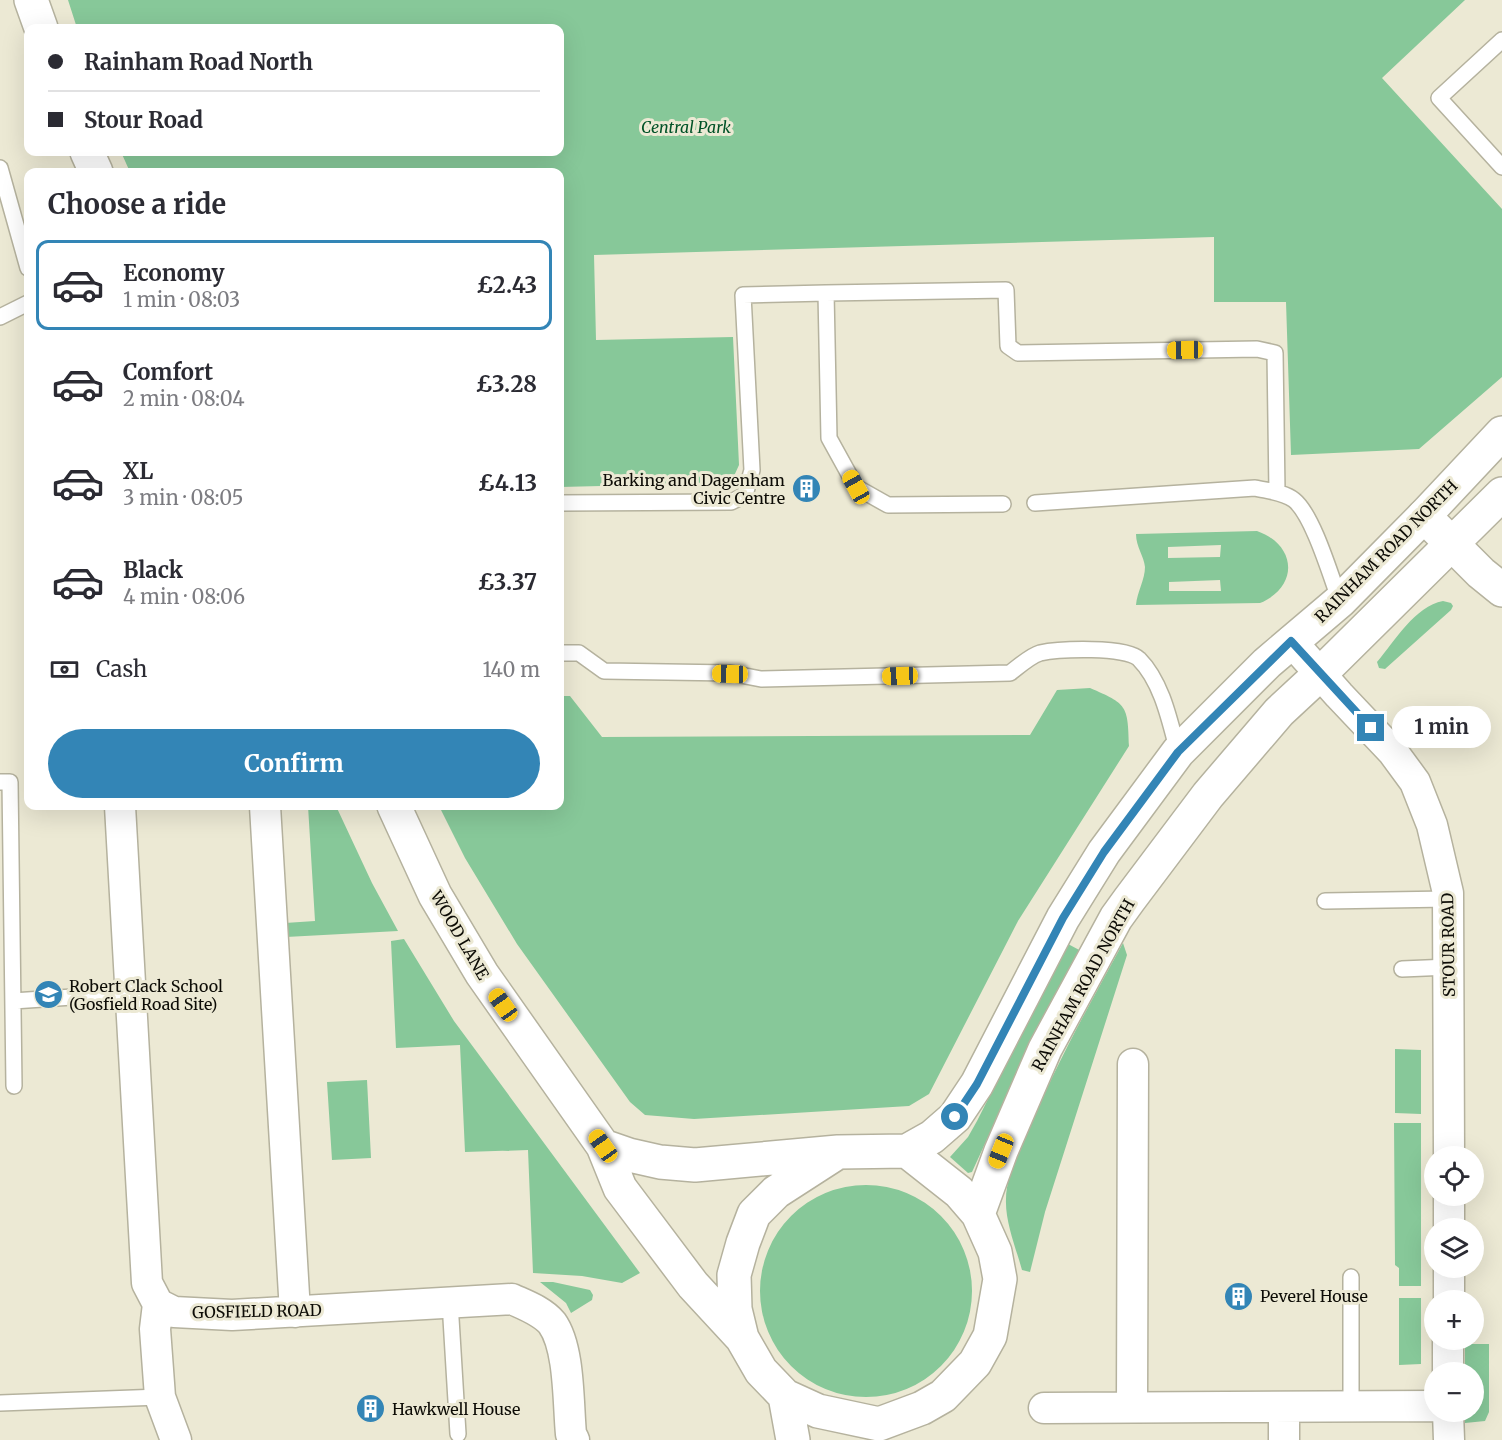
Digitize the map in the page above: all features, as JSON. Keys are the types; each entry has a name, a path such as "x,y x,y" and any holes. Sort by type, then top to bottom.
{"main road":[{"path":"31,0 40,24"},
{"name":"RAINHAM ROAD NORTH","path":"907,1151 932,1137 955,1117 977,1084 1063,918 1104,852 1178,752 1291,641 1340,601 1502,433"},
{"name":"RAINHAM ROAD NORTH","path":"978,1214 997,1161 1046,1049 1116,918 1208,795 1279,712 1321,674 1502,494"},
{"path":"1424,516 1481,573 1502,590"},
{"name":"WOOD LANE","path":"396,810 435,895 482,974 603,1146 621,1188 693,1286 742,1338"},
{"path":"603,1146 639,1158 695,1165 838,1152 907,1151 959,1192 978,1214 995,1252 1000,1279 990,1336 975,1363 942,1396 874,1432 818,1412 785,1396 760,1371 742,1338 735,1309 734,1275 742,1243 754,1214 776,1192 838,1152"},
{"path":"785,1396 793,1440"}],"street":[{"name":"STOUR ROAD","path":"1291,641 1393,752 1415,782 1432,825 1448,899 1449,1146"},
{"path":"120,810 147,1283 158,1304 155,1329 160,1397 176,1440"},
{"path":"265,810 295,1312"},
{"path":"1132,1407 1133,1064"},
{"name":"GOSFIELD ROAD","path":"158,1304 174,1312 232,1315 512,1299 532,1307 552,1323 564,1353 571,1434 574,1440"},
{"path":"1044,1408 1424,1406"},
{"path":"1284,1408 1284,1440"},
{"path":"1448,1422 1449,1440"}],"lane":[{"path":"1502,40 1439,98 1502,167"},
{"path":"0,168 24,254"},
{"path":"564,503 731,502 745,495 752,470 743,295 1006,290 1008,346 1018,353 1257,349 1275,353 1277,492"},
{"path":"826,293 829,438 856,487 888,505 1003,504"},
{"path":"0,317 24,305"},
{"path":"1035,503 1255,488 1277,492 1294,500 1306,515 1315,532 1340,601"},
{"path":"564,654 579,653 604,671 730,674 761,679 1010,674 1038,653 1085,649 1125,652 1138,657 1156,686 1168,711 1178,752"},
{"path":"0,782 10,782 14,1086"},
{"path":"1325,901 1448,899"},
{"path":"1402,969 1449,967"},
{"path":"13,1001 132,993"},
{"path":"1351,1277 1351,1407"},
{"path":"450,1302 458,1434"},
{"path":"0,1403 160,1397"}],"green space":[{"name":"Central Park","path":"68,0 1465,0 1382,78 1502,209 1502,377 1419,449 1291,455 1286,302 1214,302 1214,237 594,255 596,340 733,337 739,465 734,476 724,483 564,487 564,168 128,168 123,156 564,156 564,24 76,24"},
{"path":"1257,531 1270,537 1280,546 1286,556 1287,577 1282,587 1273,596 1260,603 1136,605 1145,567 1136,534","holes":["1221,545 1220,557 1168,558 1168,547","1220,580 1221,591 1169,591 1169,582"]},
{"path":"1443,601 1451,603 1453,606 1451,610 1385,669 1379,668 1377,662 1406,625 1423,610"},
{"path":"1090,688 1112,698 1126,714 1129,746 1018,921 929,1094 909,1106 694,1119 645,1115 630,1102 517,944 465,858 441,810 564,810 564,696 570,696 602,737 1030,735 1057,690"},
{"path":"308,810 338,810 372,883 398,931 286,937 285,923 315,921"},
{"path":"404,939 454,1021 640,1273 622,1283 582,1276 533,1273 528,1150 465,1152 460,1045 396,1048 391,941"},
{"path":"1123,943 1127,955 1045,1212 1030,1272 1022,1270 1007,1217 1006,1191 1010,1176 1059,1064"},
{"path":"1068,944 1083,952 994,1124 972,1172 968,1173 950,1157 968,1137 977,1121"},
{"path":"1395,1049 1421,1050 1421,1114 1395,1113"},
{"path":"367,1080 371,1158 332,1160 327,1082"},
{"path":"1394,1123 1421,1123 1421,1286 1399,1286 1399,1268 1395,1265"},
{"path":"866,1185 897,1190 925,1203 941,1216 954,1232 967,1260 972,1291 967,1322 954,1350 941,1366 925,1379 897,1392 866,1397 835,1392 807,1379 791,1366 778,1350 765,1322 760,1291 765,1260 778,1232 791,1216 807,1203 835,1190"},
{"path":"540,1282 553,1282 590,1290 593,1295 592,1300 571,1313 566,1303"},
{"path":"1399,1298 1421,1298 1421,1364 1399,1365"},
{"path":"1484,1344 1489,1344 1489,1412 1485,1421 1484,1362 1465,1362 1465,1350 1484,1350"}],"place":[{"name":"Barking and Dagenham Civic Centre","path":"806,489"},
{"name":"Robert Clack School (Gosfield Road Site)","path":"48,995"},
{"name":"Peverel House","path":"1239,1296"},
{"name":"Hawkwell House","path":"371,1409"}],"route":[{"path":"955,1117 977,1084 1063,918 1104,852 1178,752 1267,663 1291,641 1371,728"}]}
